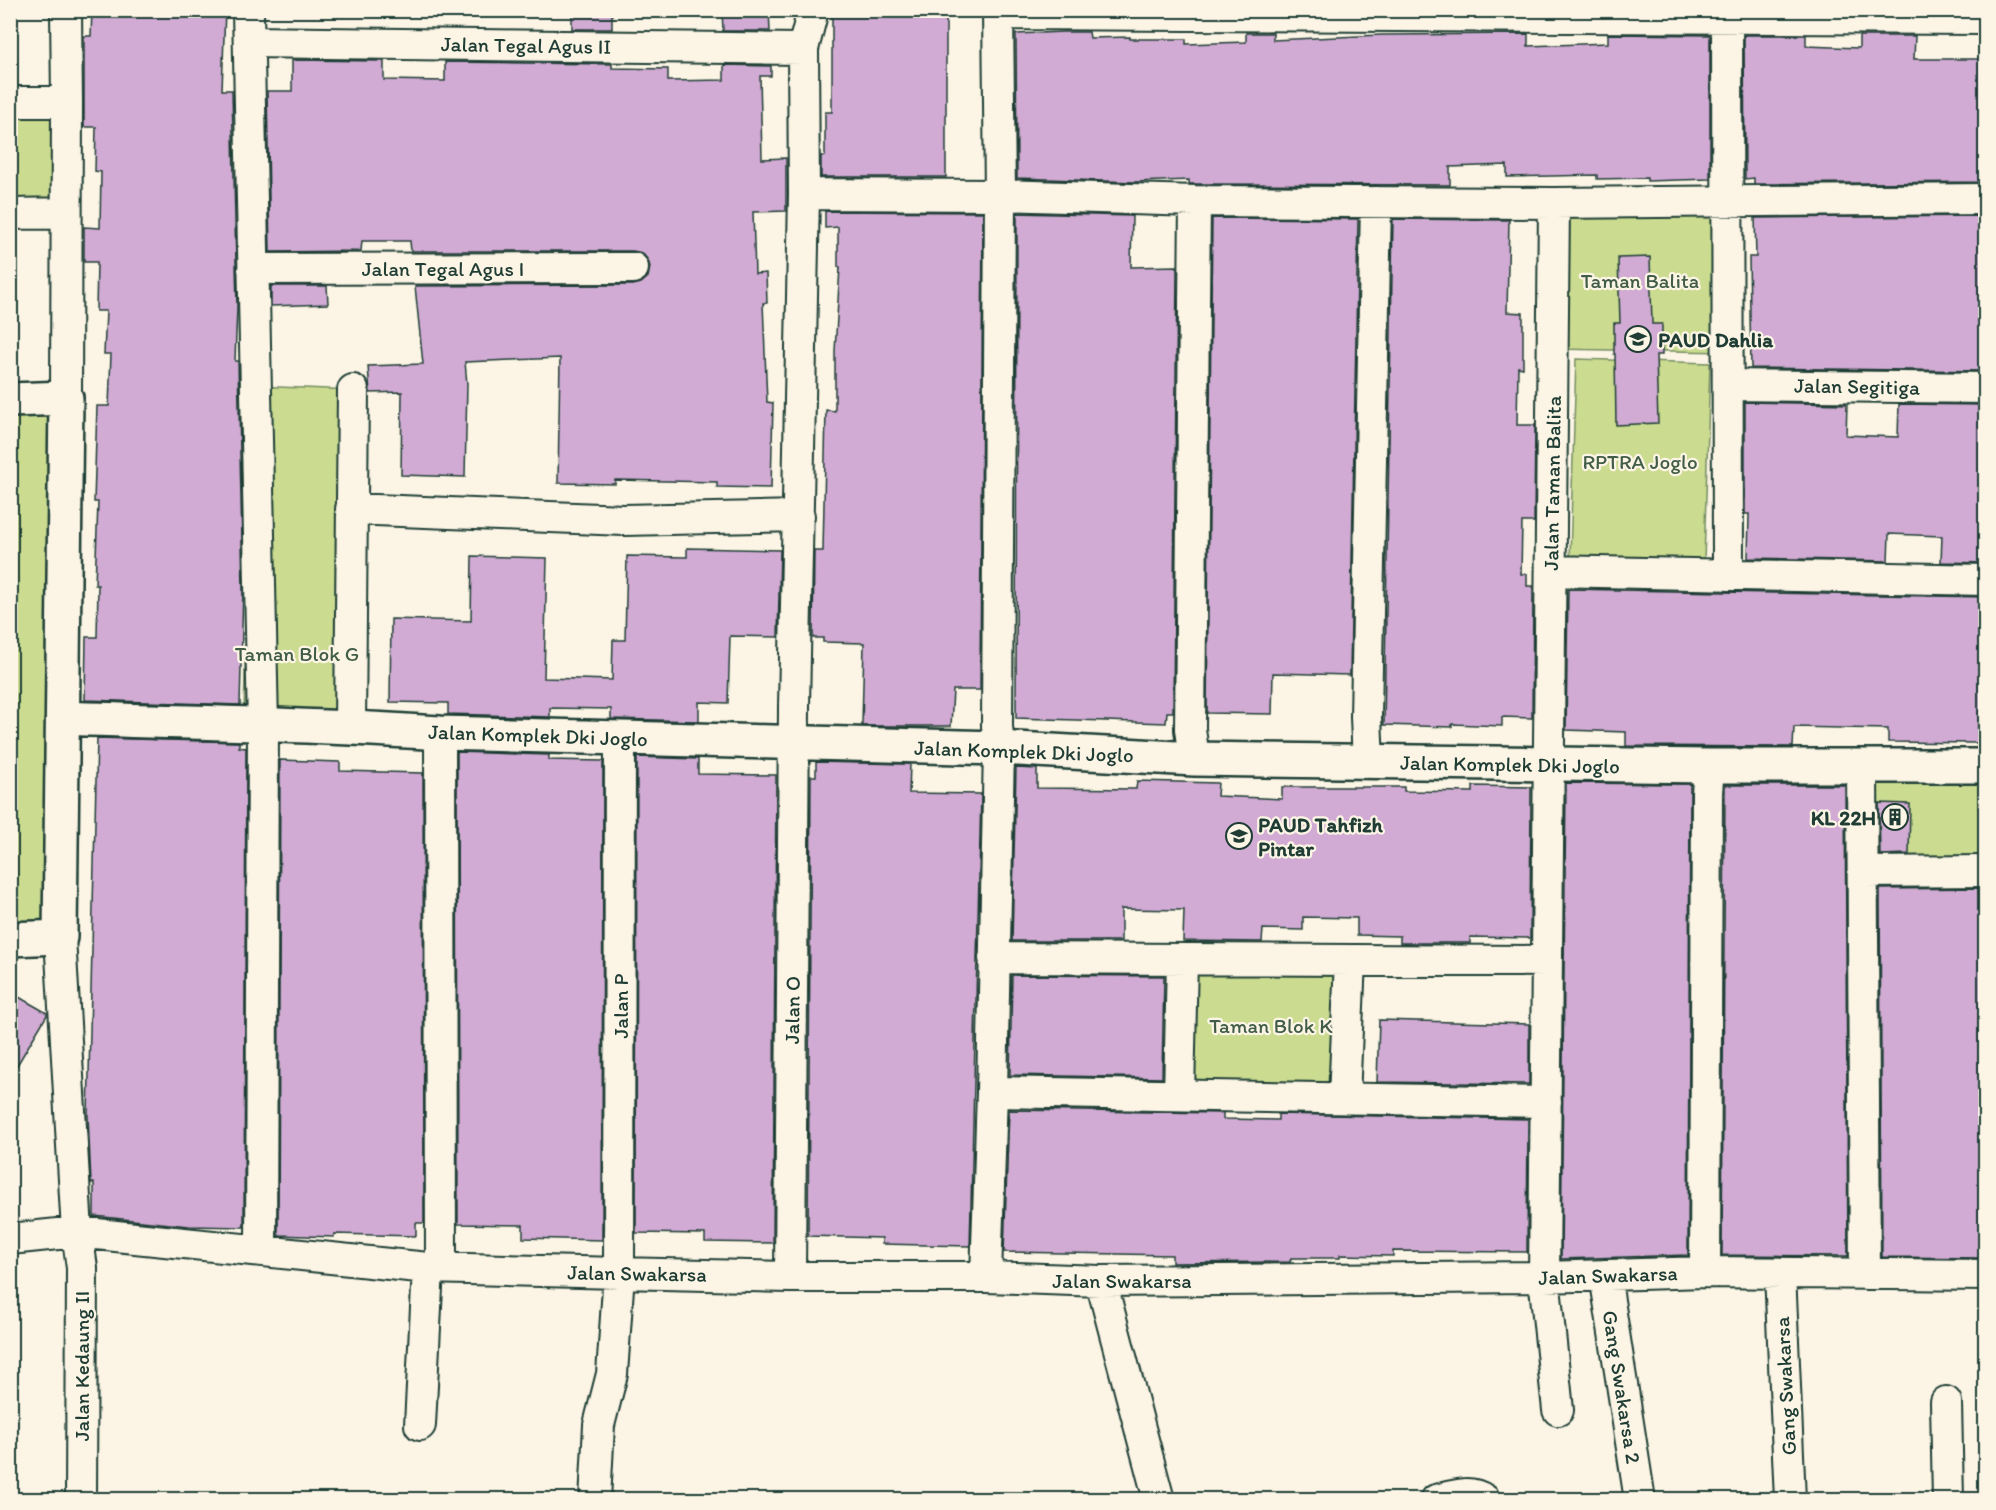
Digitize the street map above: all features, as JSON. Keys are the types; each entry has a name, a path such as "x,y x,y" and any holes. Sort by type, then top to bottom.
{"street":[{"path":"10,939 60,937 66,398 66,10"},
{"path":"248,10 263,726 261,1250"},
{"name":"Jalan O","path":"790,1277 795,742 804,194 803,49 813,10"},
{"path":"986,1277 999,748 997,714 1000,195 998,12 1727,14 1986,19"},
{"path":"1727,14 1728,574"},
{"name":"Jalan Tegal Agus II","path":"249,42 803,49"},
{"path":"10,102 67,102"},
{"path":"804,194 1376,202 1727,202 1986,198"},
{"path":"1194,759 1190,717 1195,201"},
{"path":"1368,762 1366,717 1376,202"},
{"name":"Jalan Taman Balita","path":"1554,202 1544,1277 1558,1410"},
{"path":"10,214 66,213"},
{"name":"Jalan Tegal Agus I","path":"253,269 633,268"},
{"name":"Jalan Segitiga","path":"1728,385 1986,388"},
{"path":"350,727 353,390"},
{"path":"10,400 66,398"},
{"path":"351,509 624,520 799,516"},
{"path":"1551,571 1986,580"},
{"name":"Jalan Komplek Dki Joglo","path":"63,718 350,727 440,733 999,748 1194,759 1708,766 1986,766"},
{"path":"420,1425 434,1268 440,733"},
{"name":"Jalan P","path":"595,1500 599,1425 612,1374 619,1273 620,738"},
{"path":"1862,765 1865,1274"},
{"path":"1705,1272 1708,766"},
{"path":"1863,872 1986,871"},
{"name":"Jalan Kedaung II","path":"60,937 77,1232 82,1268 81,1500"},
{"path":"994,958 1547,961"},
{"path":"1179,1095 1182,959"},
{"path":"1344,1098 1350,960"},
{"path":"992,1092 1546,1102"},
{"name":"Jalan Swakarsa","path":"10,1239 77,1232 434,1268 790,1277 986,1277 1101,1281 1544,1277 1705,1272 1986,1275"},
{"name":"Gang Swakarsa","path":"1780,1273 1790,1500"},
{"name":"Gang Swakarsa 2","path":"1605,1275 1640,1500"},
{"path":"1101,1281 1159,1500"},
{"path":"1946,1402 1948,1500"},
{"path":"1436,1500 1476,1494 1485,1500"}],"green space":[{"path":"67,102 66,213 11,211 10,104"},
{"name":"Taman Balita","path":"1569,210 1712,212 1728,352 1553,349"},
{"name":"RPTRA Joglo","path":"1576,359 1710,363 1704,562 1570,558"},
{"name":"Taman Blok G","path":"252,386 353,390 348,720 244,714"},
{"path":"66,398 60,937 11,939 10,400"},
{"path":"1860,768 1985,769 1985,869 1860,871"},
{"name":"Taman Blok K","path":"1182,959 1334,960 1344,1098 1179,1080"}],"building":[{"path":"92,10 225,10 222,90 232,90 237,307 235,361 238,361 243,589 240,705 85,700 86,637 97,637 98,585 95,585 98,502 94,502 97,406 109,406 111,354 104,354 106,311 96,311 97,262 84,262 84,227 100,228 101,172 95,171 96,127 84,127 84,36 91,36"},
{"path":"572,10 612,10 612,29 572,29"},
{"path":"722,10 769,10 770,31 723,31"},
{"path":"832,10 946,10 946,177 821,177 821,156 825,156 825,112 832,112"},
{"path":"1089,32 1090,38 1186,39 1186,44 1246,42 1246,33 1273,33 1273,40 1381,35 1528,34 1528,46 1608,43 1608,34 1710,35 1710,179 1647,181 1647,178 1597,179 1597,175 1507,177 1507,165 1450,167 1450,185 1189,184 1189,180 1135,182 1017,178 1016,34"},
{"path":"1744,35 1806,35 1806,46 1859,48 1859,36 1915,36 1914,59 1986,59 1986,182 1754,184 1754,178 1745,179"},
{"path":"292,60 384,61 384,80 445,81 445,62 612,64 612,68 668,69 668,81 724,80 724,65 771,66 771,76 760,76 762,159 786,158 786,211 753,212 755,274 766,273 767,303 763,303 767,402 773,403 771,488 717,487 717,482 615,480 615,484 558,483 560,358 465,362 467,384 465,477 401,475 402,392 370,393 368,366 423,364 415,286 633,285 641,283 648,277 650,267 642,253 633,251 411,251 410,241 362,241 361,251 270,252 267,91 292,91"},
{"path":"825,211 983,212 980,690 953,690 951,726 862,726 864,643 823,642 823,638 813,638 814,551 823,551 826,410 835,411 835,351 840,267 838,267 838,227 825,228"},
{"path":"1017,213 1132,216 1131,267 1177,266 1173,712 1167,712 1166,723 1016,718"},
{"path":"1986,216 1986,371 1751,368 1749,257 1756,257 1755,218"},
{"path":"1212,218 1358,219 1350,675 1273,673 1272,714 1207,713"},
{"path":"1393,219 1509,220 1507,312 1523,313 1523,368 1518,367 1517,425 1535,425 1534,522 1522,522 1521,574 1527,574 1527,586 1533,586 1532,718 1502,717 1502,726 1384,725"},
{"path":"1650,257 1652,324 1662,324 1662,355 1656,355 1658,423 1616,425 1614,323 1620,323 1618,258"},
{"path":"271,286 327,286 328,304 271,306"},
{"path":"1745,402 1847,404 1846,435 1898,437 1899,404 1986,405 1986,563 1941,562 1942,536 1889,534 1888,561 1748,558 1749,514 1745,514"},
{"path":"687,548 780,550 778,637 730,636 728,703 699,702 699,721 611,719 611,709 550,708 550,717 448,714 448,703 390,702 391,619 471,621 472,556 547,558 544,678 612,680 613,640 625,640 627,556 687,557"},
{"path":"1568,589 1986,597 1986,723 1978,723 1978,743 1888,742 1888,729 1794,727 1793,747 1626,746 1626,732 1566,730"},
{"path":"97,738 239,742 239,747 246,748 244,1227 189,1226 94,1216 94,1183 91,1183 88,1116"},
{"path":"457,752 549,755 549,760 603,761 602,1240 523,1238 523,1225 458,1224"},
{"path":"637,757 698,759 698,774 776,775 773,1243 705,1242 705,1234 636,1233"},
{"path":"280,760 340,762 340,771 423,773 424,1223 416,1223 416,1236 278,1235"},
{"path":"816,762 910,764 909,793 981,794 970,1246 882,1244 882,1238 808,1236 811,776 816,776"},
{"path":"1016,768 1037,769 1037,788 1136,789 1137,781 1218,783 1217,796 1282,799 1282,787 1404,787 1404,791 1473,792 1473,786 1531,787 1530,938 1470,937 1470,943 1400,943 1400,936 1357,935 1357,918 1303,917 1303,930 1263,929 1262,942 1183,941 1184,910 1121,909 1121,941 1012,941"},
{"path":"1566,783 1690,784 1688,1255 1561,1259"},
{"path":"1725,785 1845,785 1848,1256 1722,1255"},
{"path":"1879,803 1910,804 1909,854 1880,855"},
{"path":"1986,888 1986,1258 1882,1257 1880,889"},
{"path":"1012,975 1164,976 1162,1078 1010,1075"},
{"path":"10,992 47,1015 10,1077"},
{"path":"1379,1020 1529,1024 1529,1084 1377,1082"},
{"path":"1009,1110 1223,1113 1223,1119 1278,1120 1278,1114 1528,1119 1527,1252 1393,1251 1393,1256 1340,1255 1340,1258 1291,1258 1290,1262 1172,1263 1172,1255 1004,1252"}],"place":[{"name":"PAUD Dahlia","path":"1638,339"},
{"name":"KL 22H","path":"1895,817"},
{"name":"PAUD Tahfizh Pintar","path":"1239,836"}]}
